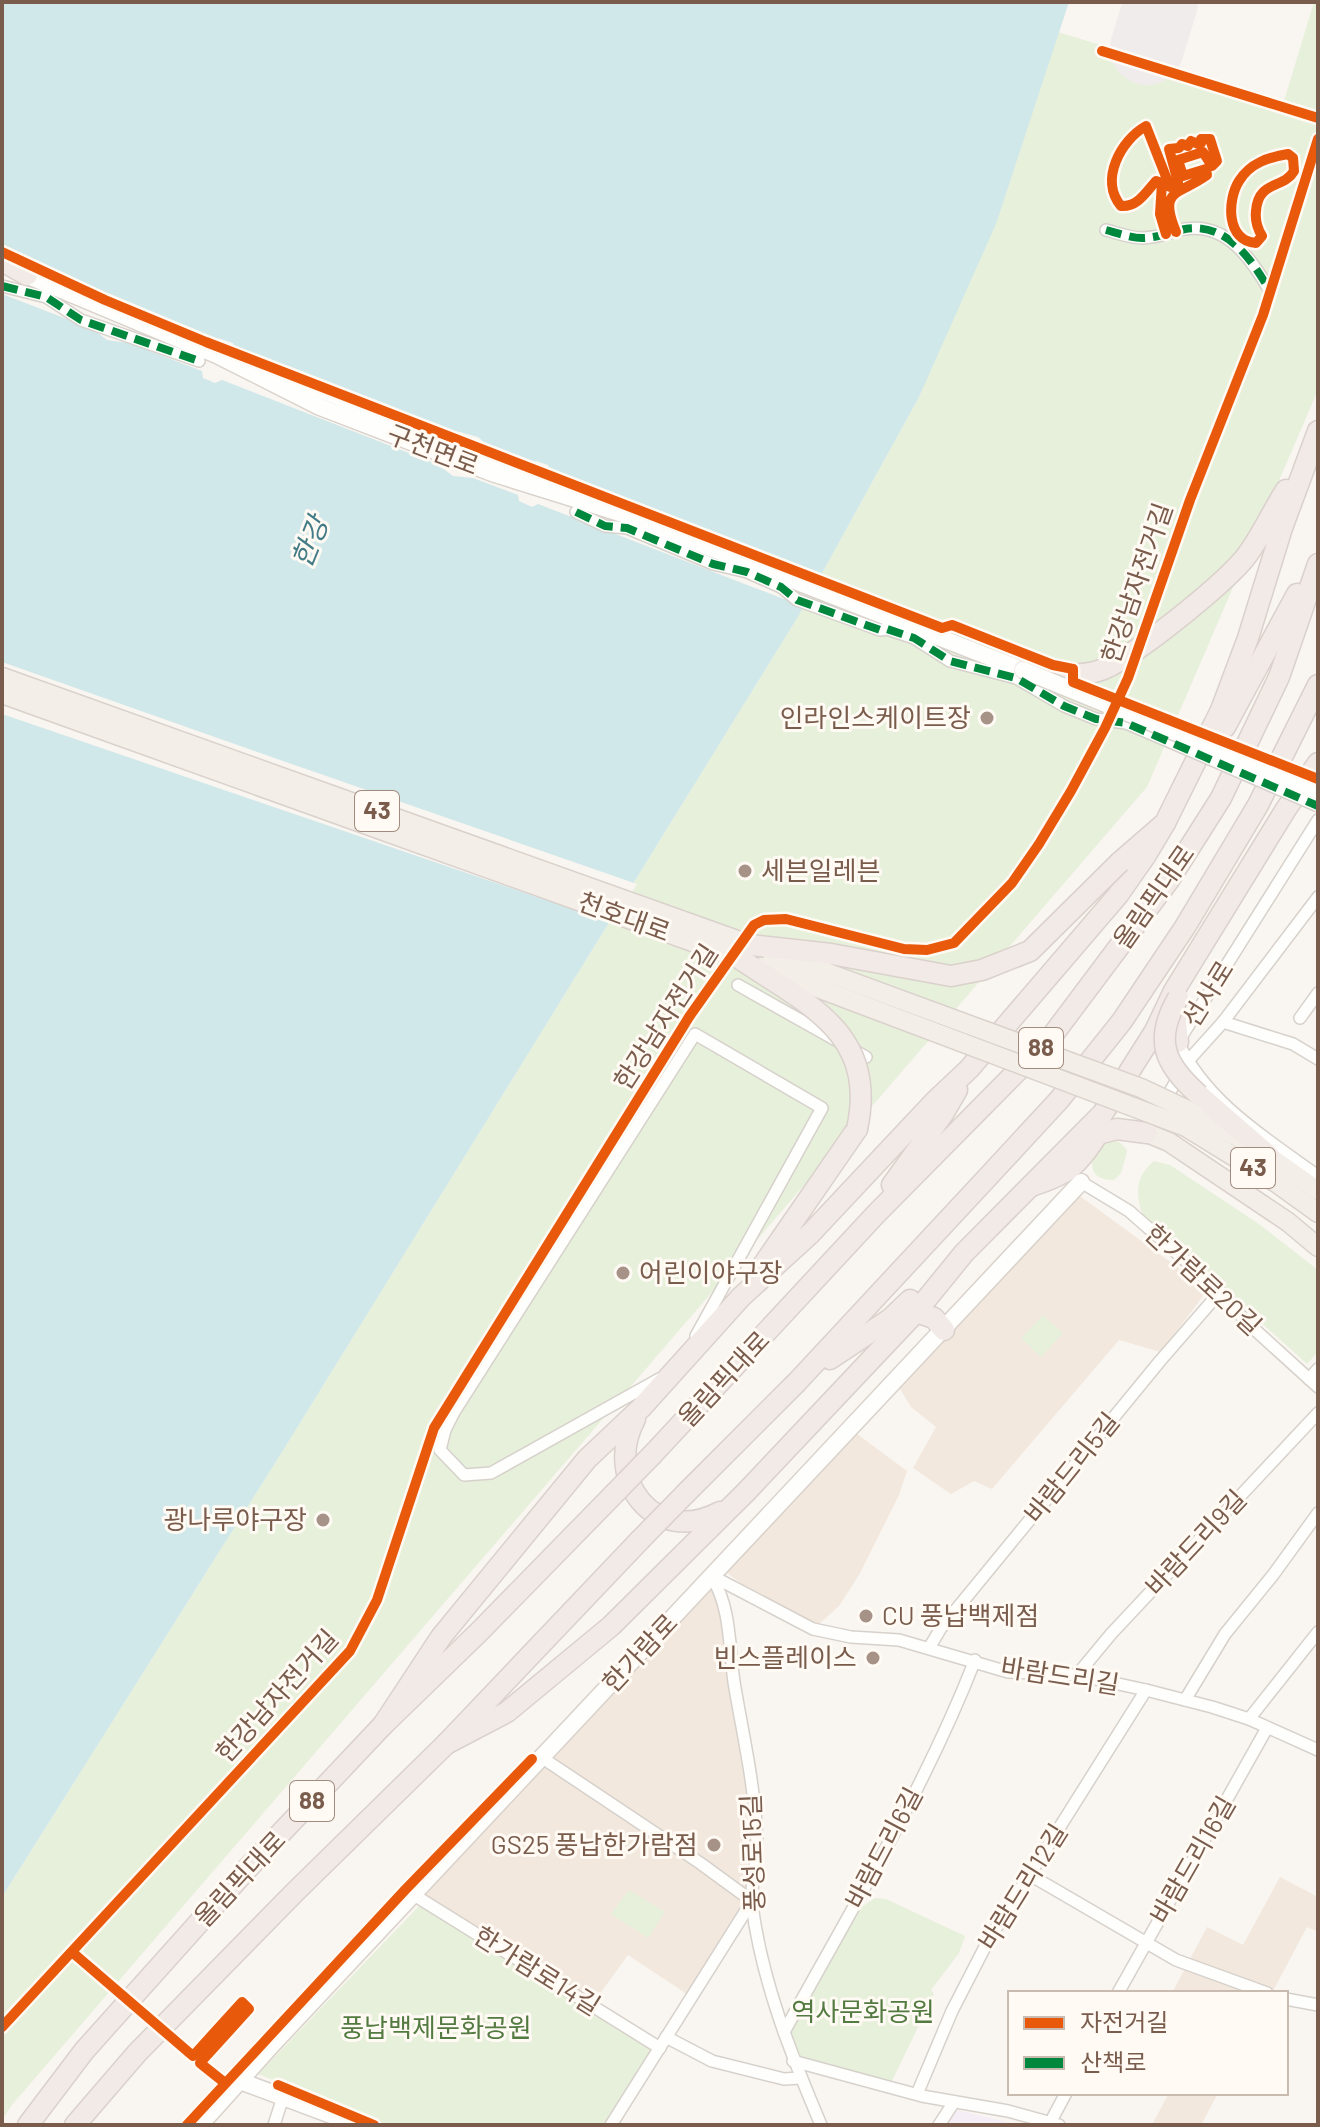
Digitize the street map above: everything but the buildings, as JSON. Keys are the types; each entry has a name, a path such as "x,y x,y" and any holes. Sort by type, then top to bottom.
{"highway":[{"path":"2,264 27,275"},
{"path":"1023,670 1073,674 1094,672 1131,653 1229,574 1245,557 1315,441"},
{"path":"383,1725 441,1637 587,1459 641,1408 741,1297 811,1233 969,1069 1118,895 1168,817 1221,710 1248,638 1282,528 1315,441"},
{"path":"746,952 831,954 951,976 982,970 1030,951 1168,817 1191,789 1318,555"},
{"name":"올림픽대로","path":"28,2125 84,2051 137,1991 383,1725 653,1454 876,1214 1052,1036 1169,880 1221,798 1279,677 1318,564"},
{"name":"올림픽대로","path":"75,2125 137,2053 446,1744 640,1540 797,1382 1059,1100 1122,1021 1185,927 1258,805 1318,685"},
{"path":"446,1744 507,1712 611,1626 746,1492 916,1312 964,1253 1103,1113 1298,809 1317,765"},
{"path":"741,1297 857,1129 862,1105 861,1079 854,1055 833,1023 746,952"},
{"path":"1176,995 1178,1042"},
{"path":"1176,995 1164,1027 1165,1045 1193,1112 1268,1155"},
{"path":"876,1214 899,1172 943,1114 969,1069"},
{"path":"1027,1187 1080,1172 1098,1134 1103,1113"},
{"path":"1098,1134 1117,1129 1147,1133"},
{"path":"797,1382 890,1319 964,1253"},
{"path":"916,1312 934,1318 944,1330"},
{"path":"641,1408 625,1443 624,1459 631,1487 644,1506 665,1518 692,1523 720,1512 746,1492"}],"main road":[{"name":"천호대로","path":"2,677 746,952"},
{"name":"천호대로","path":"2,694 1141,1088 1193,1112 1275,1182 1318,1213"},
{"path":"1147,1133 1169,1142 1288,1222 1318,1247"},
{"name":"43","path":"1268,1155 1318,1191"}],"street":[{"path":"1102,51 1318,118"},
{"path":"1106,230 1141,238 1185,229 1202,229 1219,234 1245,253 1270,291"},
{"name":"구천면로","path":"27,275 217,355 320,407 492,473 623,514 1023,670 1318,791"},
{"path":"2,286 46,297 81,320 199,361"},
{"path":"205,345 499,465 581,494"},
{"path":"576,512 605,526 627,528 713,564 747,572 781,587 797,600 880,630 887,629 914,638 950,661 1016,678 1064,706 1096,719 1126,723 1318,806"},
{"name":"선사로","path":"1318,820 1178,1042 1201,1082 1249,1126 1318,1176"},
{"path":"1147,1133 1187,1062 1223,1022 1318,897"},
{"path":"738,985 866,1057"},
{"path":"1300,1018 1318,993"},
{"path":"1223,1022 1293,1044 1318,1059"},
{"path":"695,1034 822,1108 678,1367 491,1473 464,1475 440,1450 454,1412 695,1034"},
{"name":"한가람로20길","path":"1080,1172 1220,1292 1253,1328 1314,1383"},
{"name":"한가람로","path":"200,2125 541,1757 944,1330 1080,1172"},
{"name":"바람드리5길","path":"929,1648 941,1628 1026,1524 1220,1292"},
{"path":"1314,1383 1318,1369"},
{"name":"바람드리9길","path":"1077,1675 1111,1634 1318,1413"},
{"path":"1185,1700 1225,1634 1318,1513"},
{"name":"바람드리길","path":"712,1576 813,1629 851,1637 899,1640 1008,1672 1077,1675 1146,1690 1249,1719 1318,1750"},
{"name":"풍성로15길","path":"712,1576 723,1595 750,1773 757,1843 752,1901 762,1962 793,2061 821,2125"},
{"path":"1249,1719 1318,1632"},
{"name":"바람드리6길","path":"784,2032 926,1768 954,1713 975,1660"},
{"name":"바람드리12길","path":"917,2094 952,2011 988,1941 1146,1690"},
{"name":"바람드리16길","path":"1119,1991 1267,1728"},
{"path":"541,1757 752,1901 611,2125"},
{"path":"1030,1875 1176,1960 1261,1991"},
{"name":"한가람로14길","path":"414,1895 663,2042 712,2061 784,2079 801,2078"},
{"path":"1288,1999 1318,2005"},
{"path":"793,2061 917,2094 1008,2111 1054,2124 1065,2095"},
{"path":"240,2081 358,2125"},
{"path":"274,2125 283,2097"},
{"path":"939,2125 954,2102"}],"shaded area":[{"path":"1077,1194 1188,1275 1206,1292 1161,1352 1119,1340 992,1489 974,1481 951,1494 913,1468 936,1427 911,1407 897,1384"},
{"path":"853,1431 907,1471 899,1495 859,1575 839,1606 818,1625 749,1590 725,1571"},
{"path":"712,1584 721,1595 743,1741 754,1843 753,1870 744,1901 687,1994 628,1955 594,2002 421,1893"},
{"path":"1280,1877 1318,1897 1318,1932 1307,1927 1273,1991 1173,1991 1207,1927 1243,1945"},
{"path":"1168,2095 1217,2095 1201,2125 1152,2125"},
{"path":"957,2110 1019,2125 947,2125"}],"green space":[{"path":"1314,2 1318,2 1318,390 1147,787 2,2120 2,1897 287,1444 799,615 919,397 1035,105 1058,32 1284,101"},
{"path":"1104,1139 1117,1141 1127,1151 1121,1173 1114,1180 1097,1176 1092,1166 1095,1152"},
{"path":"1154,1161 1170,1165 1259,1224 1318,1270 1318,1352 1307,1364 1143,1216 1138,1186 1143,1173"},
{"path":"1043,1315 1063,1333 1041,1357 1021,1338"},
{"path":"629,1890 665,1912 648,1938 611,1914"},
{"name":"역사문화공원","path":"875,1898 886,1899 965,1936 959,1953 931,1990 934,1994 891,2083 799,2057 789,2032 851,1919"},
{"name":"풍납백제문화공원","path":"421,1904 653,2049 603,2125 388,2125 258,2074"}],"water":[{"name":"한강","path":"2,2 1069,2 996,224 919,397 799,615 287,1444 2,1897"}],"pier":[{"path":"2,249 110,300 214,341 218,338 233,343 235,349 447,431 478,437 493,450 530,464 536,461 548,465 550,471 823,578 807,608 538,504 532,507 519,501 518,495 473,478 453,476 437,464 222,380 215,383 203,378 202,371 129,343 107,340 93,329 2,294"},
{"path":"2,662 637,884 613,923 2,714"}],"runway":[{"path":"1147,48 1161,2"}],"marked path":[{"path":"1106,230 1142,238 1185,229 1213,231 1226,237 1246,256 1270,291"},
{"path":"2,286 46,297 81,320 199,361"},
{"path":"576,512 605,526 627,528 713,564 747,572 781,587 797,600 880,630 887,629 914,638 950,661 1016,678 1064,706 1096,719 1126,723 1318,806"}],"cycle path":[{"path":"1102,51 1318,118"},
{"path":"1166,234 1160,214 1162,183 1156,181 1137,201 1127,206 1121,206 1112,184 1121,151 1146,126 1170,187 1178,182 1169,149 1179,148 1182,144 1188,146 1191,141 1198,144 1201,139 1210,139 1217,161 1212,166 1203,152 1178,160 1183,176 1206,169 1207,175 1170,200 1176,232"},
{"name":"한강남자전거길","path":"2,2027 350,1651 377,1600 434,1428 689,1017 754,925 764,920 786,919 904,949 927,950 954,943 1012,883 1071,791 1128,678 1190,500 1263,315 1318,139"},
{"path":"1288,154 1293,158 1294,171 1290,177 1261,194 1256,218 1262,236 1256,243 1246,241 1234,228 1231,208 1235,189 1243,175 1254,165 1288,154"},
{"path":"2,252 206,342 942,628 952,625 1053,665 1073,669 1073,682 1318,779"},
{"path":"187,2125 405,1890 532,1759"},
{"path":"72,1952 193,2056 242,2002 249,2009 200,2063 225,2083"},
{"path":"278,2085 374,2125"}],"place":[{"name":"인라인스케이트장","path":"987,718"},
{"name":"세븐일레븐","path":"745,871"},
{"name":"어린이야구장","path":"623,1273"},
{"name":"광나루야구장","path":"323,1520"},
{"name":"CU 풍납백제점","path":"866,1616"},
{"name":"빈스플레이스","path":"873,1658"},
{"name":"GS25 풍납한가람점","path":"714,1845"}]}
